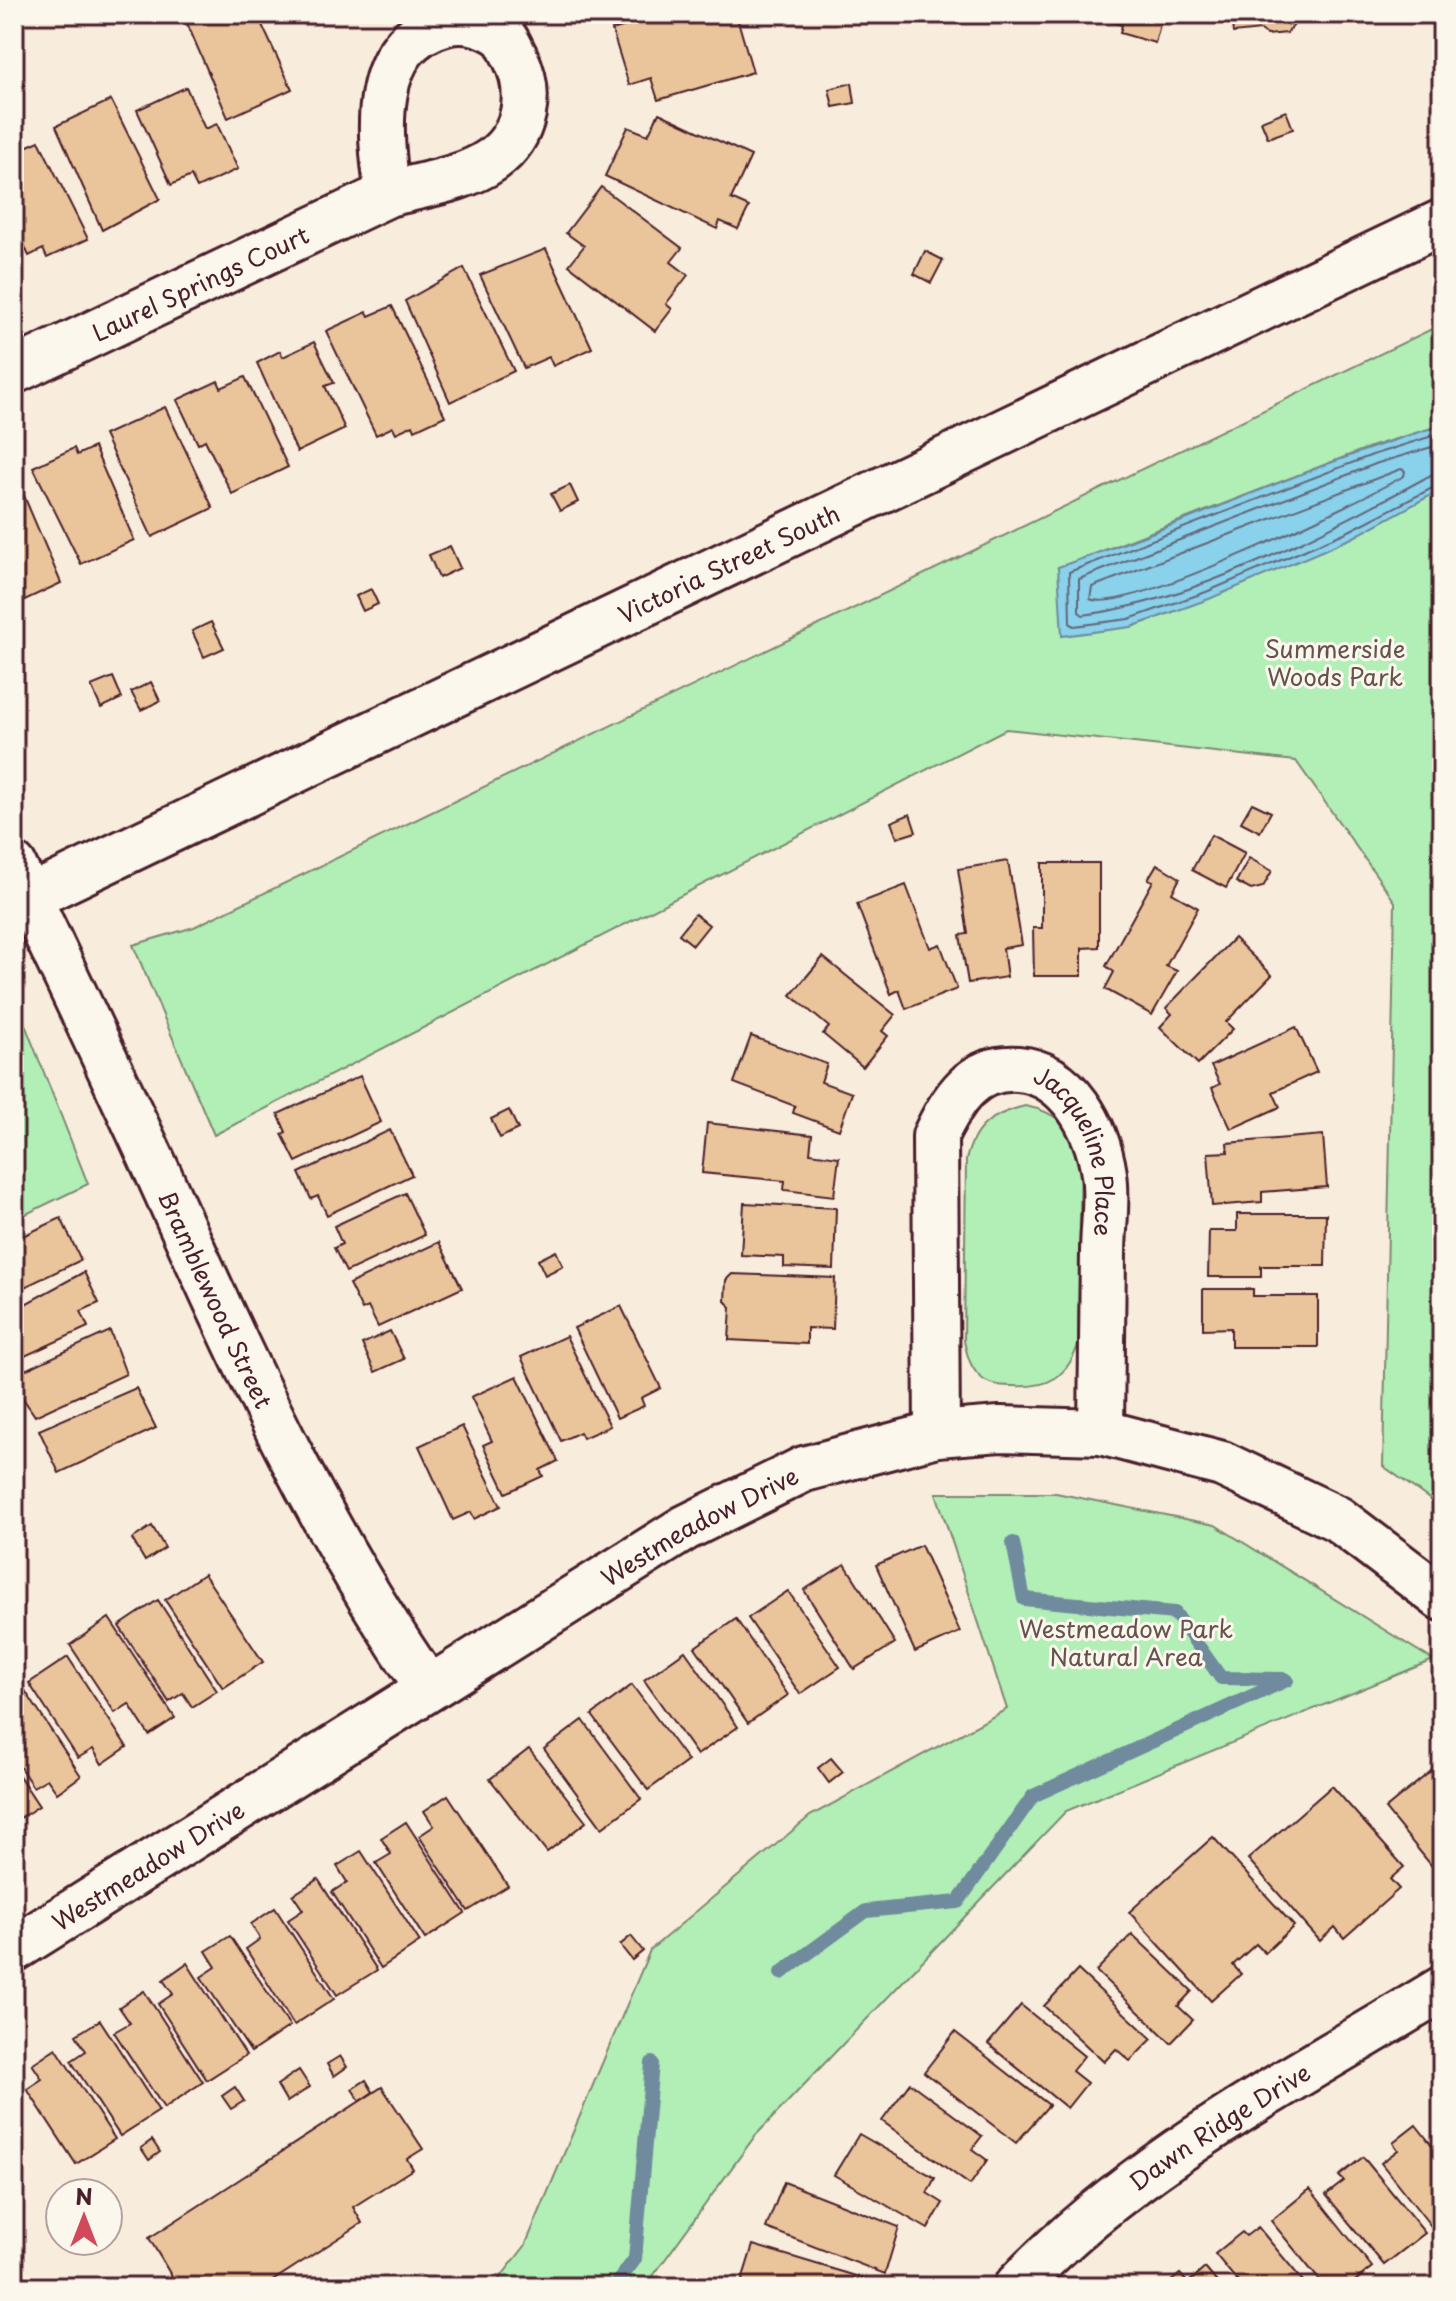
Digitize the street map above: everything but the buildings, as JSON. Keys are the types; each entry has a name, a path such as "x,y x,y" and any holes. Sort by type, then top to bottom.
{"street":[{"name":"Laurel Springs Court","path":"14,371 388,194"},
{"name":"Victoria Street South","path":"19,889 1442,222"},
{"name":"Bramblewood Street","path":"19,889 68,974 259,1397 384,1624 428,1687"},
{"name":"Jacqueline Place","path":"937,1434 935,1136 952,1101 972,1080 998,1068 1030,1070 1061,1085 1088,1119 1104,1175 1101,1432"},
{"name":"Westmeadow Drive","path":"14,1949 685,1528 804,1469 937,1434 1000,1429 1101,1432 1222,1464 1338,1519 1442,1598"},
{"name":"Dawn Ridge Drive","path":"1016,2287 1102,2205 1188,2144 1442,1989"}],"green space":[{"name":"Summerside Woods Park","path":"1442,324 1442,425 1373,446 1058,568 1131,627 1290,564 1442,489 1442,1508 1383,1466 1395,902 1296,761 1006,729 214,1135 133,945 194,927"},
{"path":"14,1018 24,1022 88,1184 14,1220"},
{"path":"1025,1106 1060,1121 1081,1153 1078,1345 1068,1365 1055,1378 1037,1385 1003,1386 988,1382 976,1372 964,1341 966,1160 974,1138 986,1123"},
{"name":"Westmeadow Park Natural Area","path":"936,1493 1056,1493 1215,1525 1433,1660 1066,1811 755,2136 645,2287 493,2287 525,2246 650,1950 810,1816 1007,1709"}],"water":[{"path":"1442,425 1442,489 1352,538 1209,599 1131,627 1062,636 1058,567 1345,458"}],"waterway":[{"path":"1013,1543 1024,1599 1175,1613 1221,1678 1284,1679"},
{"path":"781,1973 866,1911 958,1902 1033,1796 1287,1680"},
{"path":"614,2287 635,2259 652,2063"}]}
